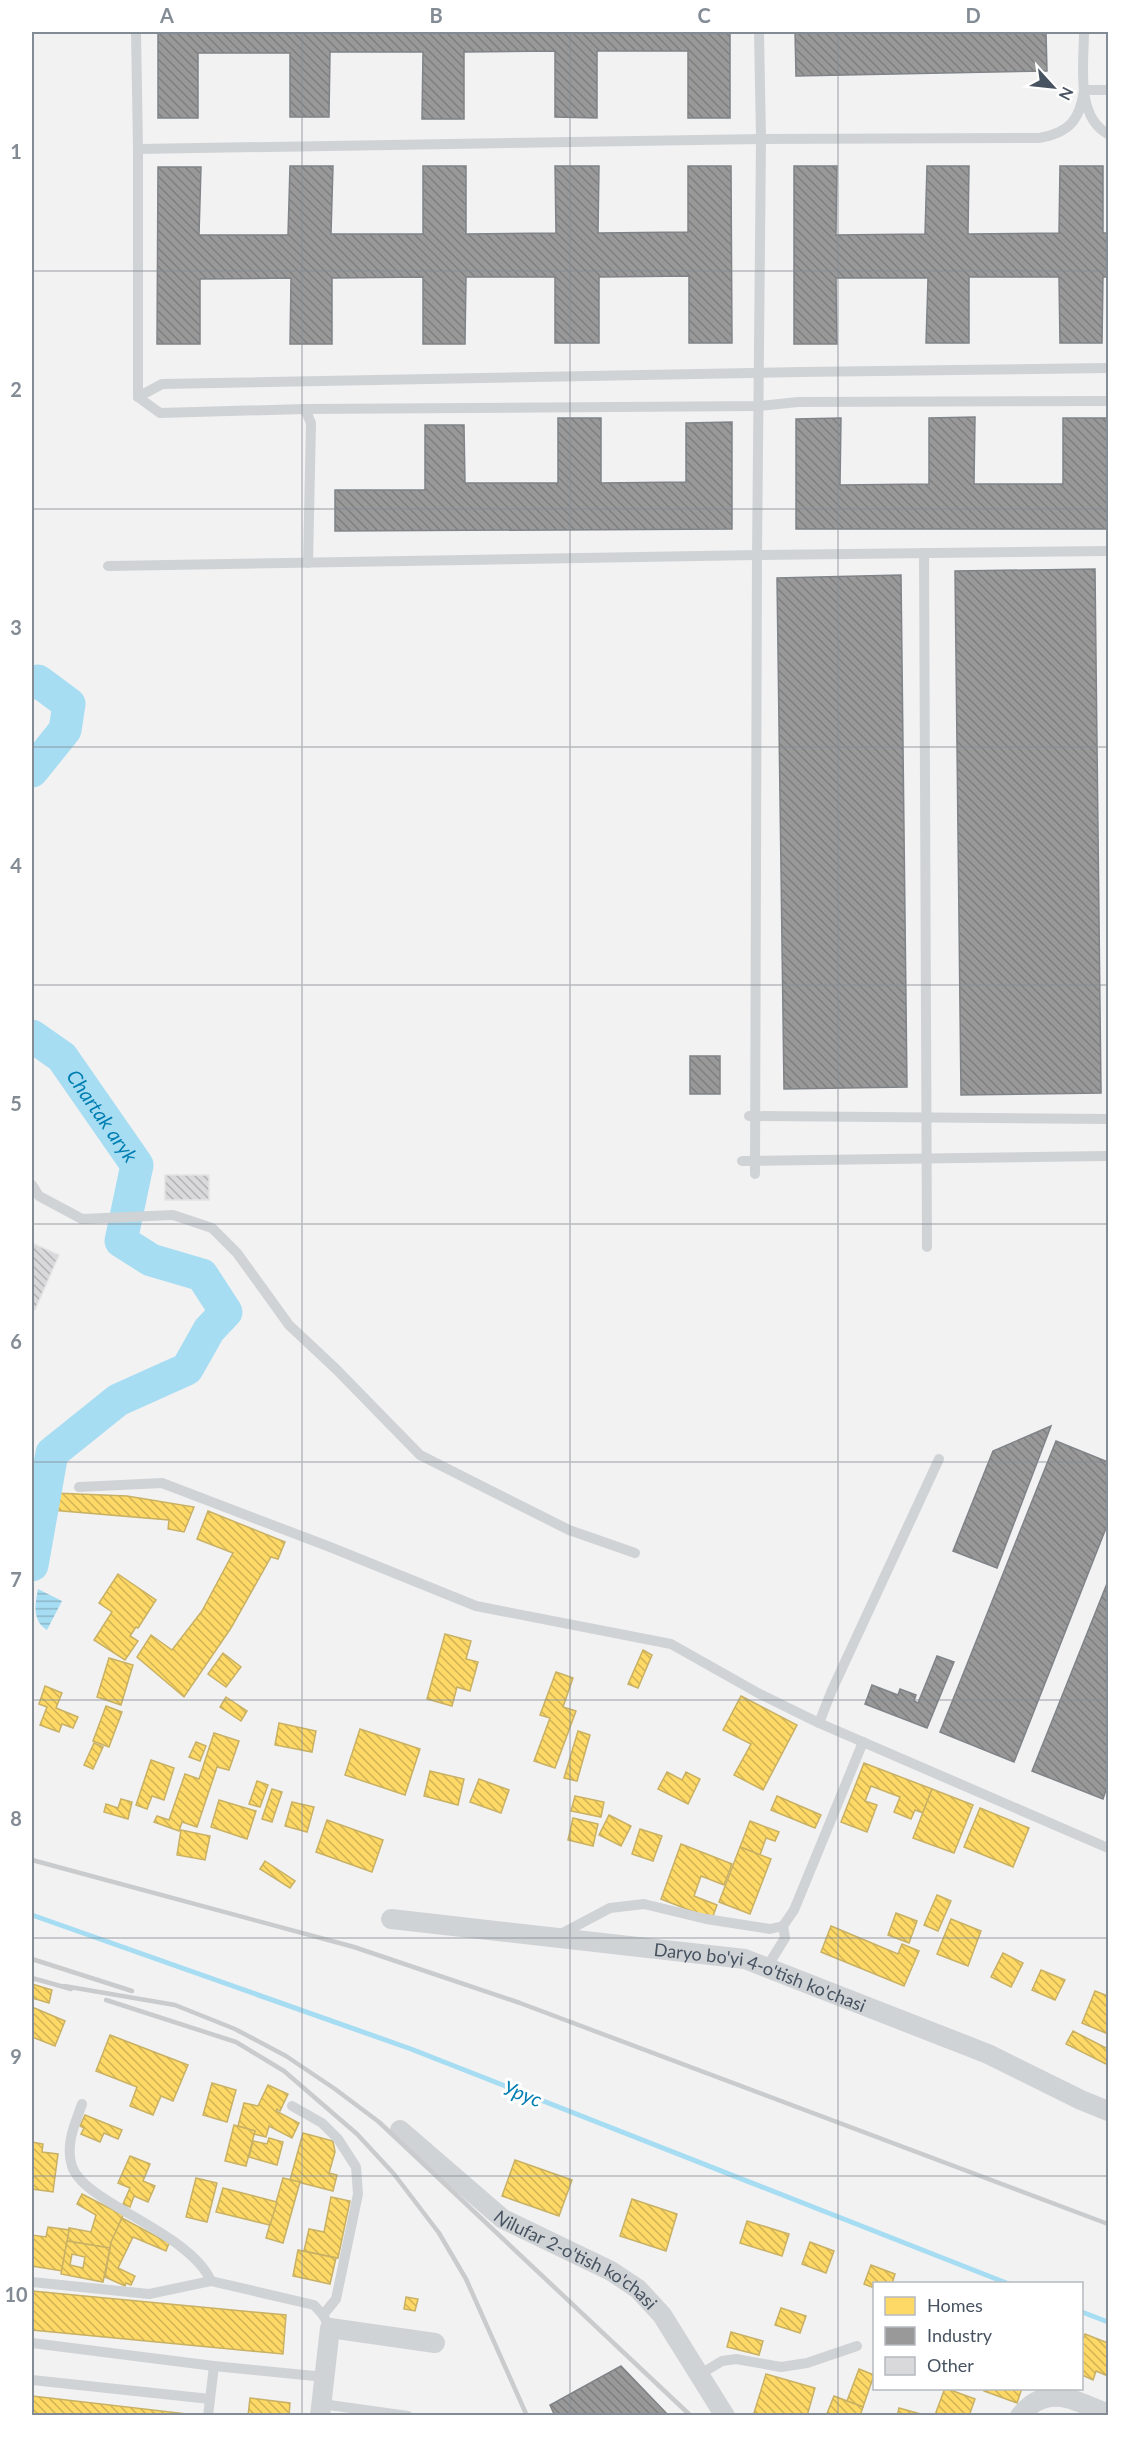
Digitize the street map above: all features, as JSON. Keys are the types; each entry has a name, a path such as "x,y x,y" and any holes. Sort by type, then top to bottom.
{"street":[{"name":"Daryo bo'yi 4-o'tish ko'chasi","path":"391,1919 745,1959 988,2054 1081,2100 1108,2110"},
{"name":"Nilufar 2-o'tish ko'chasi","path":"400,2130 503,2220 611,2271 638,2289 663,2315 725,2415"},
{"path":"321,2410 325,2377 326,2322 435,2343"},
{"path":"1023,2414 1041,2398 1060,2396 1108,2414"}],"lane":[{"path":"136,32 138,398"},
{"path":"755,1174 752,1116 756,555 760,406 759,32"},
{"path":"138,149 761,139 1039,138 1053,136 1067,128 1076,118 1082,106 1084,32"},
{"path":"1084,90 1108,90"},
{"path":"1084,90 1093,121 1108,134"},
{"path":"138,398 162,384 1108,368"},
{"path":"138,398 160,413 305,409 760,406 798,402 1108,400"},
{"path":"305,409 312,423 308,563"},
{"path":"108,566 1108,551"},
{"path":"924,553 927,1247"},
{"path":"752,1116 1108,1119"},
{"path":"742,1161 1108,1156"},
{"path":"32,1185 39,1196 82,1219 173,1215 212,1228 237,1253 289,1325 336,1369 420,1455 569,1530 635,1553"},
{"path":"819,1723 832,1690 939,1459"},
{"path":"79,1487 162,1483 476,1606 671,1644 758,1693 819,1723 1108,1848"},
{"path":"555,1937 610,1908 644,1904 706,1919 770,1929 783,1926 794,1910 863,1742"},
{"path":"767,1967 785,1938 783,1926"},
{"path":"82,2104 71,2134 70,2154 72,2168 79,2180 94,2192 171,2239 206,2269 211,2281"},
{"path":"32,2282 149,2294 211,2281 314,2306 326,2322 336,2299 358,2194 356,2167 338,2139 322,2123 292,2106"},
{"path":"32,2343 214,2366 325,2377"},
{"path":"699,2375 722,2361 736,2359 781,2367 807,2363 857,2346"},
{"path":"208,2415 214,2366"},
{"path":"32,2380 210,2399"},
{"path":"321,2410 408,2415"}],"water":[{"path":"38,1589 62,1601 47,1630 37,1617"}],"building: Homes":[{"path":"32,1490 39,1491 32,1522"},
{"path":"54,1493 127,1496 194,1507 184,1532 168,1529 169,1520 51,1510"},
{"path":"208,1511 285,1542 278,1559 271,1557 231,1628 184,1697 137,1657 151,1635 172,1650 202,1611 233,1553 197,1539"},
{"path":"118,1574 156,1600 138,1628 136,1627 130,1636 138,1641 125,1660 94,1640 112,1612 99,1603"},
{"path":"445,1634 471,1641 466,1659 478,1662 470,1691 457,1687 452,1706 427,1699"},
{"path":"643,1650 652,1655 638,1688 628,1684"},
{"path":"223,1653 241,1667 226,1687 208,1674"},
{"path":"109,1658 133,1665 121,1705 97,1697"},
{"path":"556,1672 573,1678 563,1707 576,1711 555,1768 534,1761 550,1718 540,1715"},
{"path":"45,1686 62,1693 56,1708 78,1717 73,1728 62,1724 59,1732 40,1725 47,1707 39,1704"},
{"path":"741,1696 797,1725 763,1790 734,1775 751,1744 723,1730"},
{"path":"226,1697 247,1711 241,1721 220,1707"},
{"path":"106,1706 122,1712 109,1747 93,1741"},
{"path":"279,1723 316,1731 312,1752 275,1745"},
{"path":"360,1729 420,1749 405,1795 345,1775"},
{"path":"578,1731 590,1735 577,1781 564,1778"},
{"path":"214,1733 239,1741 229,1770 217,1767 197,1827 182,1822 179,1831 154,1822 157,1816 169,1820 185,1774 199,1779"},
{"path":"196,1742 206,1746 200,1761 189,1757"},
{"path":"94,1743 103,1747 93,1769 84,1765"},
{"path":"151,1760 174,1768 164,1800 152,1796 147,1809 136,1805"},
{"path":"864,1763 932,1789 923,1813 915,1810 911,1819 894,1812 900,1797 871,1786 865,1801 877,1805 867,1832 841,1822"},
{"path":"430,1771 464,1779 458,1805 424,1796"},
{"path":"667,1772 682,1780 686,1772 700,1779 688,1804 658,1789"},
{"path":"479,1779 509,1790 501,1813 470,1802"},
{"path":"257,1781 268,1785 260,1807 249,1804"},
{"path":"272,1789 282,1792 272,1822 262,1819"},
{"path":"932,1789 973,1805 954,1853 913,1838"},
{"path":"575,1796 604,1802 601,1817 571,1811"},
{"path":"777,1796 821,1815 815,1828 771,1810"},
{"path":"121,1799 132,1802 128,1819 104,1812 106,1804 118,1808"},
{"path":"219,1800 256,1811 247,1839 211,1827"},
{"path":"292,1802 314,1807 307,1832 285,1826"},
{"path":"980,1808 1029,1828 1013,1867 964,1847"},
{"path":"609,1815 631,1826 621,1846 599,1835"},
{"path":"573,1818 598,1824 593,1846 568,1840"},
{"path":"327,1820 383,1840 372,1872 316,1852"},
{"path":"750,1821 779,1832 775,1841 766,1838 760,1855 740,1847"},
{"path":"640,1829 662,1836 653,1861 632,1854"},
{"path":"181,1830 210,1836 205,1860 177,1855"},
{"path":"681,1844 732,1864 724,1885 701,1876 694,1896 717,1905 712,1919 661,1899"},
{"path":"740,1847 771,1859 750,1914 719,1902"},
{"path":"265,1861 295,1881 290,1888 260,1869"},
{"path":"937,1895 951,1901 938,1931 924,1925"},
{"path":"896,1913 917,1921 909,1943 888,1935"},
{"path":"951,1919 981,1931 968,1966 937,1954"},
{"path":"831,1926 898,1954 902,1944 919,1951 904,1986 821,1952"},
{"path":"1003,1953 1023,1963 1011,1987 991,1977"},
{"path":"1041,1970 1065,1980 1055,2000 1032,1990"},
{"path":"32,1984 52,1990 49,2003 32,1998"},
{"path":"1095,1991 1108,1996 1108,2034 1082,2023"},
{"path":"32,2007 65,2021 55,2046 32,2037"},
{"path":"1073,2031 1108,2049 1108,2065 1066,2044"},
{"path":"110,2035 188,2065 173,2101 161,2096 153,2115 130,2106 137,2087 96,2071"},
{"path":"212,2083 236,2090 227,2122 203,2115"},
{"path":"268,2085 288,2094 280,2111 277,2109 276,2111 299,2123 292,2138 269,2126 266,2137 238,2126 244,2103 258,2106"},
{"path":"85,2115 122,2130 118,2139 104,2133 100,2142 81,2134 84,2128 80,2126"},
{"path":"234,2125 255,2131 246,2166 225,2161"},
{"path":"303,2133 333,2141 335,2152 329,2173 337,2175 333,2191 290,2180"},
{"path":"269,2138 283,2142 277,2165 249,2157 253,2141 267,2144"},
{"path":"32,2142 43,2144 42,2152 58,2154 53,2192 32,2189"},
{"path":"130,2156 150,2164 143,2181 155,2186 148,2202 134,2196 130,2207 123,2204 130,2188 118,2183"},
{"path":"515,2160 572,2180 559,2216 502,2196"},
{"path":"196,2178 217,2183 207,2222 186,2217"},
{"path":"283,2178 300,2182 283,2243 266,2238"},
{"path":"223,2188 277,2202 270,2225 216,2212"},
{"path":"82,2194 123,2215 110,2248 67,2241 69,2228 91,2232 96,2215 77,2204"},
{"path":"331,2197 350,2201 338,2258 304,2251 309,2229 324,2232"},
{"path":"632,2199 677,2214 666,2251 620,2236"},
{"path":"122,2218 169,2243 166,2251 133,2237 118,2268 135,2276 131,2285 126,2283 125,2286 105,2277 111,2242"},
{"path":"747,2221 789,2234 782,2256 740,2243"},
{"path":"48,2227 69,2230 62,2271 32,2266 32,2235 46,2237"},
{"path":"67,2241 110,2248 103,2282 61,2274","holes":["72,2254 85,2257 83,2268 70,2265"]},
{"path":"810,2242 834,2251 826,2273 802,2264"},
{"path":"298,2250 336,2258 330,2284 293,2276"},
{"path":"871,2265 895,2274 893,2282 873,2282 873,2288 864,2284"},
{"path":"32,2291 286,2315 283,2354 32,2330"},
{"path":"406,2297 418,2299 415,2311 404,2309"},
{"path":"781,2308 806,2316 800,2333 775,2325"},
{"path":"731,2332 763,2341 759,2355 727,2347"},
{"path":"1085,2334 1108,2343 1108,2376 1096,2371 1093,2380 1083,2375"},
{"path":"859,2369 873,2375 863,2407 847,2401"},
{"path":"766,2374 815,2388 807,2416 763,2416 754,2413"},
{"path":"944,2390 975,2399 969,2416 935,2415"},
{"path":"984,2390 1021,2390 1017,2403"},
{"path":"32,2396 188,2414 187,2416 32,2416"},
{"path":"834,2396 863,2407 860,2416 826,2416"},
{"path":"250,2398 290,2403 289,2416 248,2416"},
{"path":"899,2408 924,2415 897,2416"}],"building: Industry":[{"path":"158,32 730,32 730,118 688,118 688,51 597,51 597,118 555,117 555,51 464,52 464,119 422,119 423,52 330,52 329,117 290,117 290,53 198,53 198,118 158,118"},
{"path":"795,32 1046,32 1047,71 796,76"},
{"path":"290,166 333,166 331,234 423,234 423,166 466,166 466,234 556,233 555,166 599,166 598,233 688,232 688,166 731,166 732,343 689,343 689,276 599,277 599,343 555,343 555,277 466,277 465,344 423,344 423,277 332,278 332,344 290,344 291,278 200,279 200,344 157,344 158,167 201,167 199,235 288,235"},
{"path":"794,166 837,166 836,235 925,234 927,166 969,166 968,234 1059,233 1060,166 1103,166 1103,233 1108,233 1108,277 1103,277 1102,343 1060,343 1059,277 969,277 969,343 926,343 928,278 836,278 837,344 794,344"},
{"path":"975,417 974,484 1063,484 1063,418 1108,418 1108,529 796,529 796,419 841,418 840,485 929,484 929,418"},
{"path":"558,418 601,418 601,483 686,482 686,423 732,422 732,529 335,531 335,490 425,490 425,425 464,425 465,483 558,483"},
{"path":"1095,569 1101,1093 961,1095 955,571"},
{"path":"901,575 907,1087 784,1089 777,578"},
{"path":"690,1056 720,1056 720,1094 690,1094"},
{"path":"1051,1426 997,1568 953,1551 993,1451"},
{"path":"1056,1441 1108,1462 1108,1523 1014,1762 940,1732"},
{"path":"1108,1581 1108,1784 1103,1799 1032,1771"},
{"path":"937,1656 954,1662 927,1728 865,1704 872,1685 898,1695 900,1689 916,1695 914,1701 918,1703"},
{"path":"621,2366 669,2416 555,2416 550,2405"}],"building: Other":[{"path":"165,1175 209,1175 209,1200 165,1200"},
{"path":"32,1243 59,1255 35,1310 32,1308"}],"waterway":[{"name":"Chartak aryk","path":"32,683 38,681 69,704 65,730 32,771"},
{"name":"Chartak aryk","path":"32,1036 62,1057 137,1165 121,1241 151,1260 202,1275 226,1312 209,1330 187,1369 118,1400 52,1453 32,1565"},
{"name":"Урус","path":"32,1915 411,2049 1004,2282"},
{"name":"Урус","path":"1083,2312 1108,2322"}],"railway":[{"path":"32,1860 354,1947 520,2003 1108,2224"},
{"path":"32,1959 132,1991"},
{"path":"32,1978 71,1989"},
{"path":"64,1986 175,2005 235,2029 286,2056 335,2089 379,2122 691,2416"},
{"path":"106,2000 236,2042 284,2071 357,2134 394,2174 439,2233 466,2279 527,2416"}]}
